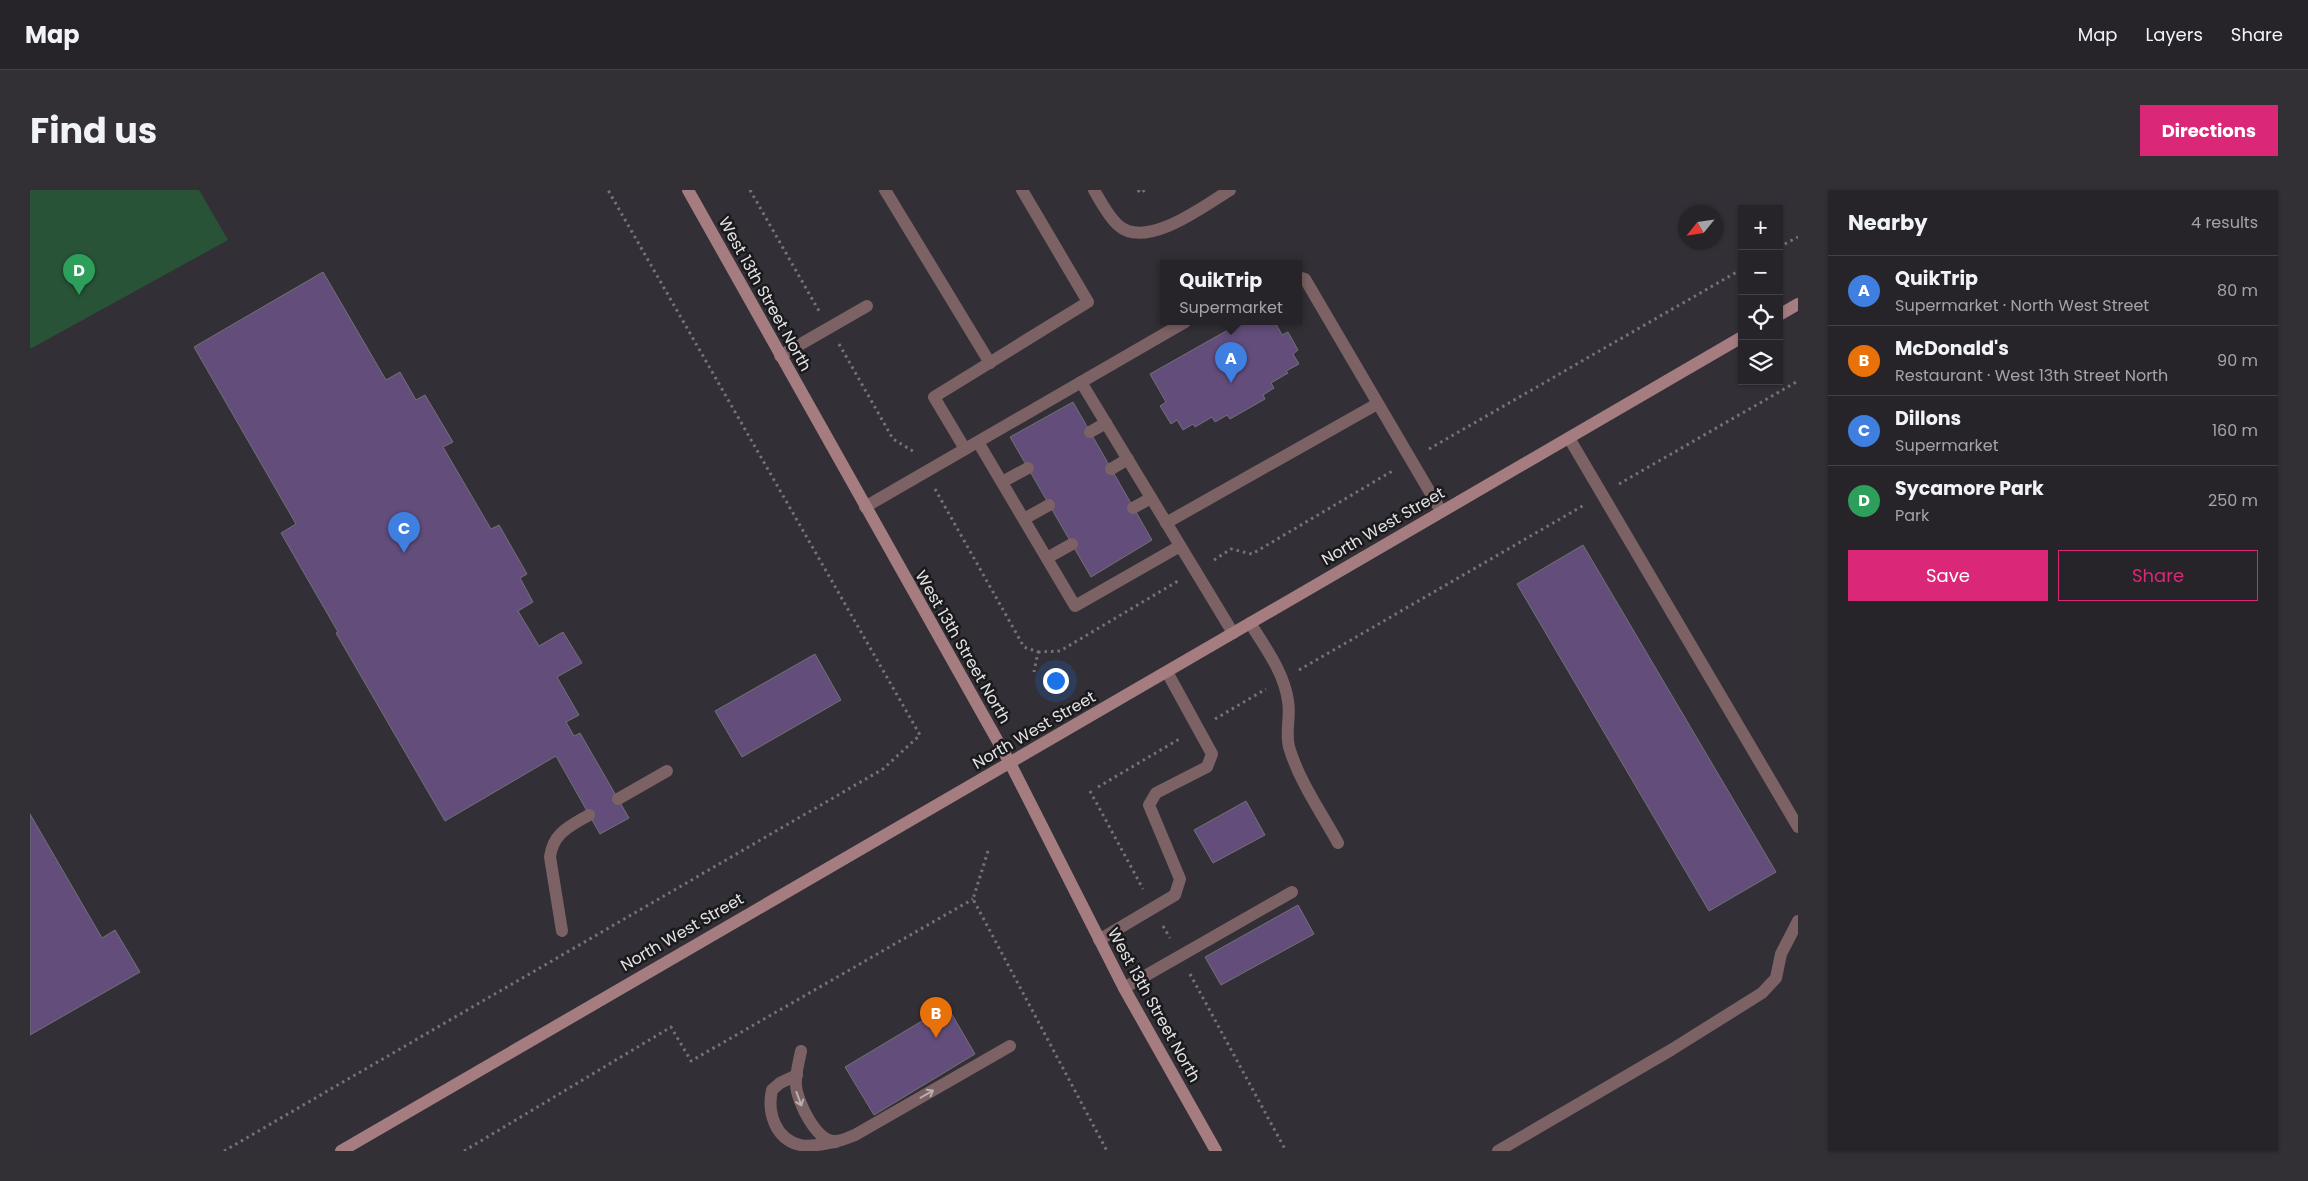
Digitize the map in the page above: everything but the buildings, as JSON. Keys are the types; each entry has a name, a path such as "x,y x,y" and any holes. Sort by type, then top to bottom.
{"main road":[{"name":"West 13th Street North","path":"688,190 1010,763 1124,988 1216,1151"},
{"path":"1783,313 1798,304"},
{"name":"North West Street","path":"348,1149 737,919 1010,763 1738,339"}],"lane":[{"path":"885,190 990,363"},
{"path":"965,449 934,397 1088,302 1022,190"},
{"path":"1094,190 1107,212 1119,227 1133,234 1167,227 1230,190"},
{"path":"1302,278 1305,279 1441,511"},
{"path":"780,356 867,306"},
{"path":"865,507 1180,325"},
{"path":"1081,382 1233,633"},
{"path":"1166,522 1378,404"},
{"path":"1090,432 1106,423"},
{"path":"1569,438 1798,827"},
{"path":"978,442 1076,606 1180,546"},
{"path":"1111,469 1128,459"},
{"path":"1002,482 1028,468"},
{"path":"1132,508 1151,498"},
{"path":"1024,519 1049,505"},
{"path":"1047,558 1072,544"},
{"path":"1250,622 1283,679 1289,703 1286,725 1289,746 1300,774 1338,843"},
{"path":"1099,940 1175,895 1180,879 1149,805 1156,793 1206,767 1212,754 1167,672"},
{"path":"618,799 667,771"},
{"path":"562,931 550,857 551,847 555,838 564,829 589,815"},
{"path":"1124,988 1292,892"},
{"path":"1498,1151 1671,1050 1762,993 1776,978 1781,954 1798,921"},
{"path":"797,1075 780,1083 772,1090 770,1111 779,1131 786,1138 799,1145 814,1145 836,1142 855,1135 1010,1046"},
{"path":"801,1051 797,1075 797,1095 810,1121 826,1139 836,1142"}],"path":[{"path":"224,1151 883,769 920,735 608,190"},
{"path":"750,190 893,439 919,455 1024,647 1038,652 1034,672"},
{"path":"1138,190 1140,193 1144,190"},
{"path":"1783,245 1798,237"},
{"path":"1098,787 1798,381"},
{"path":"464,1151 671,1027 691,1061 974,899 988,851"},
{"path":"974,899 1107,1151"}],"green space":[{"path":"30,190 199,190 228,240 30,349"}],"place":[{"name":"Sycamore Park","path":"79,295"},
{"name":"QuikTrip","path":"1231,383"},
{"name":"Dillons","path":"404,553"},
{"name":"McDonald's","path":"936,1038"}]}
